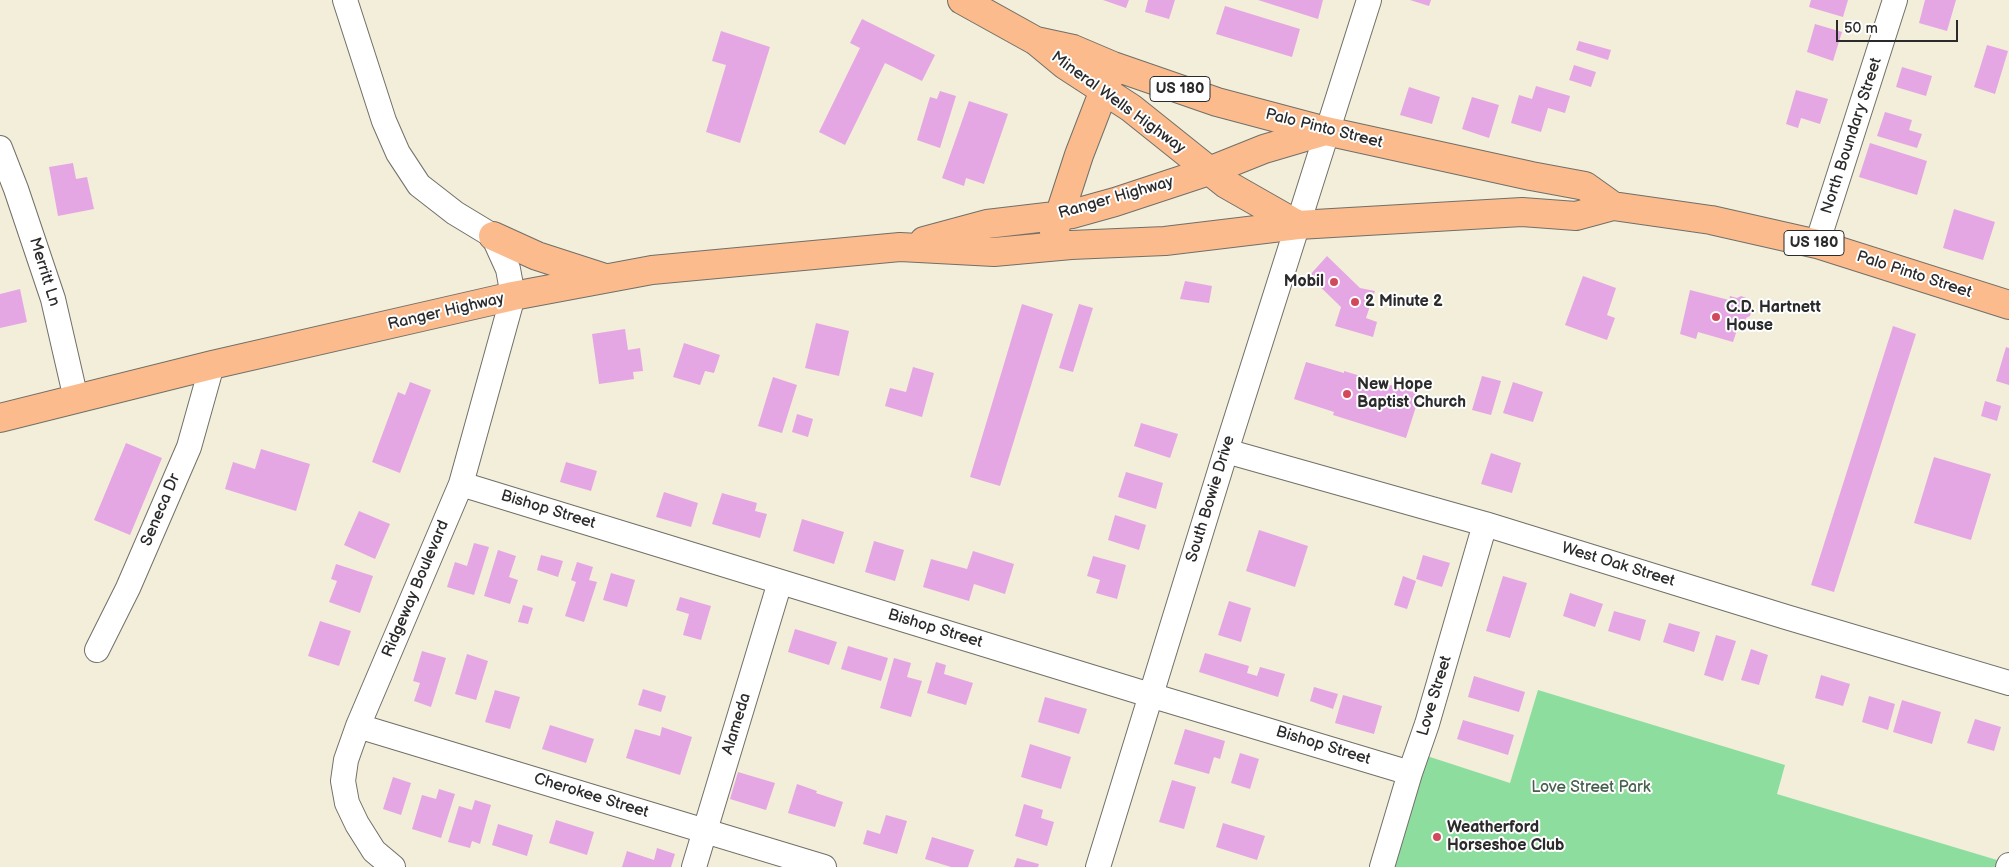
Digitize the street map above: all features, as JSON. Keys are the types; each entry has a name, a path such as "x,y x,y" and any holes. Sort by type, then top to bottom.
{"main road":[{"name":"Mineral Wells Highway","path":"962,0 1036,41 1065,65 1109,78 1131,108 1209,171 1226,184 1298,225"},
{"path":"1049,247 1109,78"},
{"name":"Palo Pinto Street","path":"1109,78 1123,86 1170,101 1217,102 1326,131 1526,195 1576,216 1613,206 1711,220 1817,244 2009,305"},
{"name":"Ranger Highway","path":"900,247 987,224 1059,215 1115,202 1209,171 1264,149 1326,131"},
{"name":"Palo Pinto Street","path":"1298,225 1431,217 1526,195 1585,186 1613,206"},
{"name":"Ranger Highway","path":"0,418 212,365 513,296 652,270 900,247 994,252 1165,240 1298,225"},
{"path":"493,236 537,256 606,278"}],"street":[{"path":"345,0 384,121 398,153 418,185 455,213 493,236 508,269 513,296"},
{"name":"South Bowie Drive","path":"1098,867 1326,131 1369,0"},
{"name":"North Boundary Street","path":"1817,244 1895,0"},
{"name":"Merritt Ln","path":"0,148 20,198 53,299 76,399"},
{"name":"Ridgeway Boulevard","path":"393,867 374,851 356,824 347,803 343,781 346,760 358,726 461,484 513,296"},
{"name":"Seneca Dr","path":"97,650 128,588 189,447 212,365"},
{"name":"West Oak Street","path":"1226,451 1485,524 1786,617 2009,683"},
{"name":"Bishop Street","path":"461,484 1150,695 1410,772"},
{"name":"Love Street","path":"1382,867 1410,772 1427,724 1485,524"},
{"name":"Alameda","path":"694,867 780,582"},
{"name":"Cherokee Street","path":"358,726 824,867"}],"green space":[{"name":"Love Street Park","path":"1538,690 1785,765 1777,794 1997,860 1995,867 1393,867 1427,756 1510,783"}],"building":[{"path":"1103,0 1129,0 1126,8"},
{"path":"1148,0 1175,0 1169,19 1145,12"},
{"path":"1258,0 1323,0 1318,19"},
{"path":"1410,0 1431,0 1429,6"},
{"path":"1811,0 1848,0 1843,17 1809,7"},
{"path":"1925,0 1956,0 1947,31 1919,23"},
{"path":"1225,6 1300,29 1292,57 1216,34"},
{"path":"862,19 935,55 922,81 885,63 845,145 819,132 860,48 850,43"},
{"path":"1815,24 1842,32 1833,61 1807,52"},
{"path":"721,31 770,47 740,143 706,132 726,65 712,61"},
{"path":"1579,41 1611,50 1608,60 1576,50"},
{"path":"1987,45 2008,51 1995,94 1974,87"},
{"path":"1574,65 1596,72 1591,87 1569,80"},
{"path":"1902,67 1932,76 1926,96 1896,87"},
{"path":"1536,86 1570,96 1565,113 1548,108 1541,132 1511,123 1519,95 1532,99"},
{"path":"1409,87 1440,97 1432,124 1400,115"},
{"path":"1796,90 1828,99 1820,124 1801,118 1798,128 1786,124"},
{"path":"940,91 956,96 940,148 917,140 930,97 937,99"},
{"path":"1472,97 1499,105 1489,138 1462,129"},
{"path":"969,101 1008,114 984,184 966,178 964,186 942,178"},
{"path":"1885,112 1912,120 1909,130 1922,134 1917,148 1877,136"},
{"path":"1870,143 1927,161 1917,195 1859,177"},
{"path":"73,163 76,179 87,177 94,209 58,216 49,167"},
{"path":"1954,209 1995,222 1983,260 1943,248"},
{"path":"1327,256 1360,288 1375,291 1366,318 1377,322 1373,337 1335,326 1341,307 1309,276"},
{"path":"1583,276 1616,288 1607,315 1615,318 1607,340 1565,325"},
{"path":"1185,281 1212,286 1209,303 1180,299"},
{"path":"20,289 27,322 0,328 0,294"},
{"name":"C.D. Hartnett House","path":"1690,290 1729,300 1730,296 1737,298 1741,296 1749,299 1753,307 1750,316 1746,318 1743,328 1738,327 1733,342 1698,332 1696,339 1680,334"},
{"path":"1022,304 1053,314 1000,486 970,477"},
{"path":"1079,304 1093,308 1073,372 1059,368"},
{"path":"816,323 849,331 839,376 805,368"},
{"path":"1893,326 1916,334 1834,592 1811,585"},
{"path":"625,329 628,350 640,348 643,371 633,372 634,379 599,384 592,334"},
{"path":"684,343 720,355 714,373 705,371 700,385 673,377"},
{"path":"2006,347 2009,348 2009,385 1996,381"},
{"path":"1306,362 1344,373 1344,371 1420,394 1406,438 1333,415 1334,412 1294,399"},
{"path":"913,367 934,373 922,417 885,406 890,388 906,392"},
{"path":"1482,376 1501,381 1491,415 1472,410"},
{"path":"773,377 797,385 782,433 758,426"},
{"path":"410,382 431,390 400,473 372,462 398,392 405,395"},
{"path":"1513,382 1543,392 1533,422 1503,413"},
{"path":"1985,401 2001,406 1997,421 1981,416"},
{"path":"797,414 813,419 808,437 792,432"},
{"path":"1141,423 1178,434 1170,458 1134,446"},
{"path":"126,443 162,458 130,535 94,520"},
{"path":"261,449 310,464 296,511 225,489 233,462 255,469"},
{"path":"1491,453 1521,463 1512,493 1481,484"},
{"path":"1934,457 1991,474 1971,540 1914,523"},
{"path":"566,462 597,471 591,491 560,482"},
{"path":"1126,472 1163,483 1156,509 1118,497"},
{"path":"664,492 698,503 691,527 656,517"},
{"path":"722,493 757,503 755,511 767,514 760,538 712,524"},
{"path":"359,511 390,524 375,559 344,545"},
{"path":"1115,515 1146,525 1139,550 1108,540"},
{"path":"802,519 844,532 834,564 793,551"},
{"path":"1259,530 1308,546 1295,587 1246,571"},
{"path":"874,541 904,550 895,581 865,572"},
{"path":"474,543 489,547 474,595 447,587 455,562 467,566"},
{"path":"498,550 516,556 509,577 518,580 510,604 484,596"},
{"path":"973,551 1014,564 1005,594 974,584 969,601 923,587 931,559 967,569"},
{"path":"541,555 563,561 558,577 537,570"},
{"path":"1423,555 1450,563 1442,587 1416,579"},
{"path":"1093,556 1126,565 1117,599 1096,593 1100,580 1087,576"},
{"path":"577,562 593,567 589,580 597,582 584,622 565,616 576,582 571,580"},
{"path":"336,564 373,576 360,613 329,602 337,581 331,579"},
{"path":"611,573 635,580 627,607 603,600"},
{"path":"1403,576 1416,581 1407,609 1394,605"},
{"path":"1503,576 1527,583 1510,638 1486,631"},
{"path":"1570,593 1603,604 1595,627 1563,616"},
{"path":"680,597 711,606 701,640 683,635 689,614 676,610"},
{"path":"1229,601 1251,608 1241,642 1218,635"},
{"path":"523,605 533,608 528,624 518,622"},
{"path":"1614,611 1646,620 1640,641 1608,631"},
{"path":"320,621 351,631 339,666 308,656"},
{"path":"1669,623 1700,632 1694,652 1663,642"},
{"path":"795,629 837,642 829,665 788,652"},
{"path":"1716,635 1736,641 1723,681 1704,675"},
{"path":"848,646 888,658 881,681 841,669"},
{"path":"1751,649 1768,655 1759,685 1741,680"},
{"path":"422,651 446,658 431,707 414,701 420,683 413,681"},
{"path":"1205,653 1249,666 1247,673 1257,676 1260,667 1285,674 1278,697 1199,672"},
{"path":"467,654 488,661 476,700 455,694"},
{"path":"894,658 911,663 907,677 922,681 911,717 880,708"},
{"path":"936,662 946,665 944,674 973,683 966,705 927,693"},
{"path":"1821,675 1850,684 1843,706 1815,698"},
{"path":"1474,676 1525,692 1519,712 1468,697"},
{"path":"1314,687 1338,694 1333,709 1310,701"},
{"path":"643,689 666,696 661,712 638,705"},
{"path":"495,690 520,697 510,729 485,722"},
{"path":"1343,695 1382,706 1374,734 1335,723"},
{"path":"1869,696 1895,704 1888,730 1862,722"},
{"path":"1045,697 1087,709 1079,734 1038,722"},
{"path":"1902,700 1941,712 1932,744 1893,732"},
{"path":"1975,719 2001,727 1994,751 1967,743"},
{"path":"1463,720 1514,735 1508,755 1457,739"},
{"path":"550,725 594,739 586,763 542,749"},
{"path":"662,727 692,737 680,775 626,758 635,729 660,736"},
{"path":"1185,729 1225,741 1220,759 1214,757 1209,774 1174,764"},
{"path":"1030,744 1071,757 1061,789 1021,777"},
{"path":"1240,753 1259,759 1250,789 1231,783"},
{"path":"738,772 775,783 766,810 730,799"},
{"path":"393,777 411,783 401,815 383,809"},
{"path":"1172,780 1196,787 1184,829 1159,822"},
{"path":"797,784 843,802 835,827 788,813"},
{"path":"439,789 455,794 441,838 412,829 422,795 436,799"},
{"path":"475,800 491,805 480,844 472,841 470,848 448,842 459,806 472,810"},
{"path":"1024,804 1043,810 1041,818 1054,822 1047,846 1015,836"},
{"path":"886,815 907,821 897,854 863,844 867,830 880,834"},
{"path":"556,820 594,832 587,855 549,843"},
{"path":"1223,823 1265,836 1257,860 1216,847"},
{"path":"498,824 533,835 527,856 492,845"},
{"path":"932,837 974,850 968,867 951,867 925,859"},
{"path":"657,848 675,854 671,867 622,867 627,851 654,860"},
{"path":"1017,858 1039,864 1038,867 1014,867"}],"place":[{"name":"Mobil","path":"1334,282"},
{"name":"2 Minute 2","path":"1355,302"},
{"name":"C.D. Hartnett House","path":"1716,317"},
{"name":"New Hope Baptist Church","path":"1347,394"},
{"name":"Weatherford Horseshoe Club","path":"1437,837"}]}
